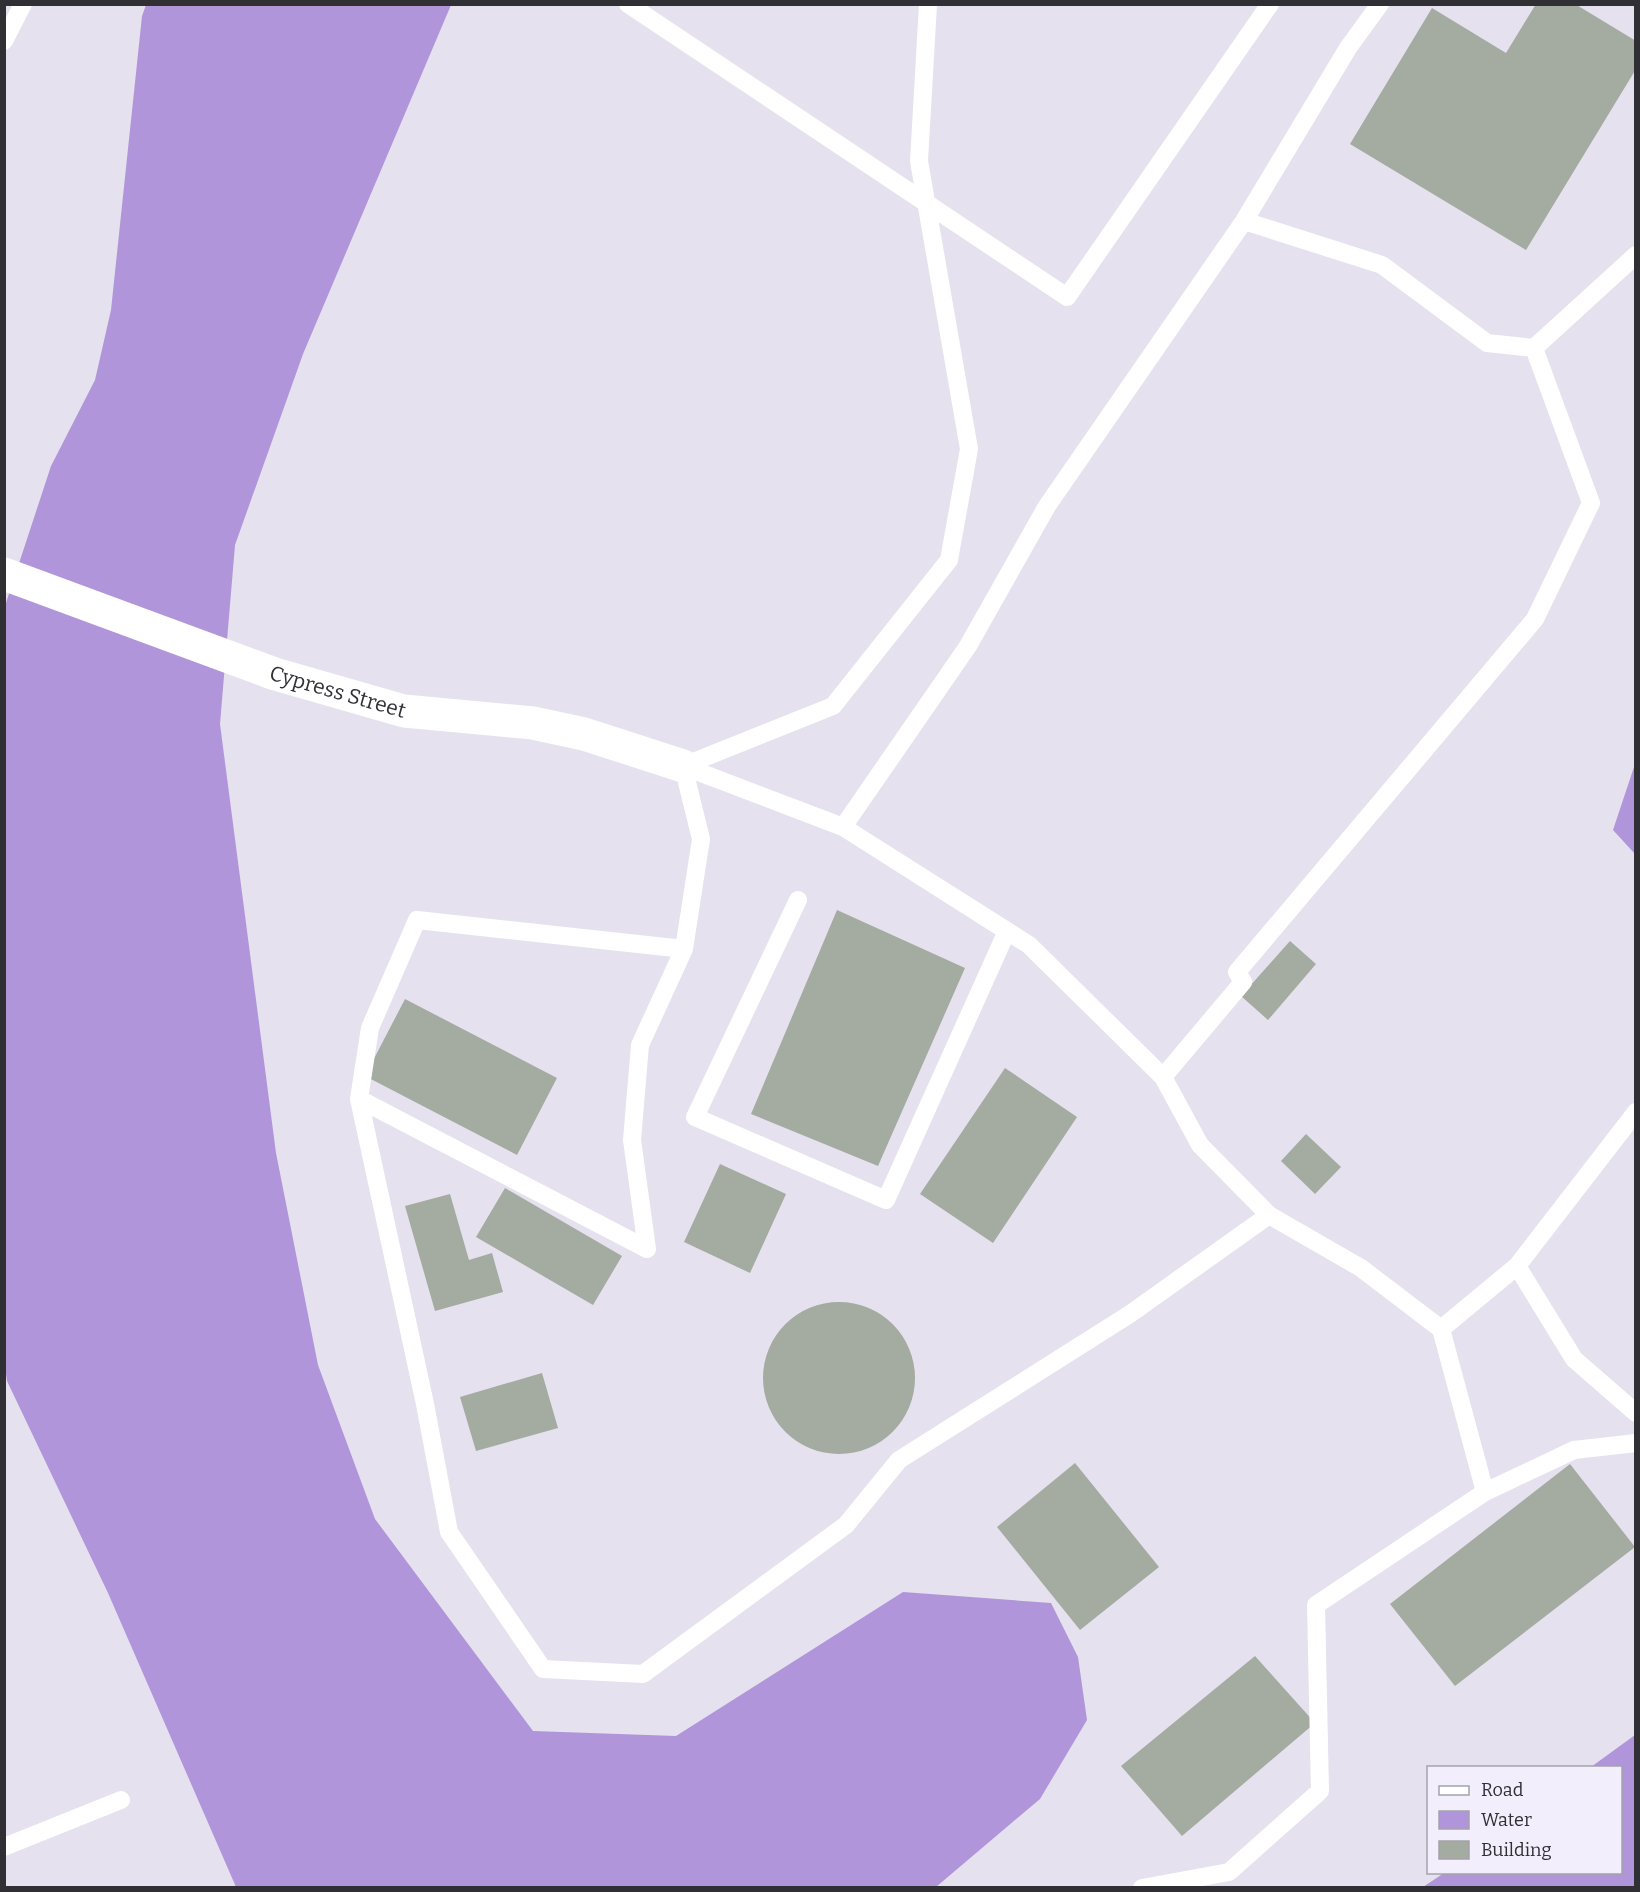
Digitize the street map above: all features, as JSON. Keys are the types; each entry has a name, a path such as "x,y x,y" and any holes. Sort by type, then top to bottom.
{"street":[{"name":"Cypress Street","path":"4,574 275,674 404,711 533,723 584,734 683,766"}],"lane":[{"path":"4,41 22,4"},
{"path":"628,4 1066,297 1270,4"},
{"path":"683,766 833,706 949,560 969,449 919,161 928,4"},
{"path":"843,827 968,646 1047,506 1244,221 1348,48 1380,4"},
{"path":"1244,221 1382,265 1487,343 1534,348 1635,255"},
{"path":"1163,1077 1243,982 1237,972 1535,619 1591,502 1534,348"},
{"path":"683,766 843,827 1029,945 1163,1077 1200,1144 1269,1215 1361,1268 1441,1329 1485,1492"},
{"path":"359,1099 647,1249 632,1140 640,1045 684,949 701,839 683,766"},
{"path":"798,900 695,1117 886,1200 1007,931"},
{"path":"684,949 417,920 370,1028 359,1099 449,1532 543,1669 643,1674 846,1525 899,1460 1130,1314 1269,1215"},
{"path":"1441,1329 1517,1266 1635,1112"},
{"path":"1517,1266 1574,1359 1635,1413"},
{"path":"1142,1887 1229,1872 1320,1791 1316,1605 1485,1492 1574,1450 1635,1443"},
{"path":"4,1847 121,1800"}],"water":[{"path":"146,5 451,5 303,354 235,545 220,724 276,1153 318,1365 375,1519 533,1731 676,1736 903,1592 1051,1603 1078,1657 1087,1720 1040,1799 936,1887 236,1887 108,1593 7,1381 5,1367 4,609 51,466 95,380 111,310 142,16"},
{"path":"1635,764 1635,854 1613,830"},
{"path":"1635,1735 1635,1887 1423,1887 1442,1874 1622,1874 1622,1766 1592,1766"}],"building":[{"path":"1536,4 1575,4 1636,41 1636,69 1526,250 1350,144 1432,8 1506,53"},
{"path":"837,910 965,968 878,1166 751,1114"},
{"path":"1290,941 1316,964 1268,1020 1241,996"},
{"path":"405,999 557,1078 517,1155 365,1076"},
{"path":"1005,1068 1077,1117 993,1243 920,1194"},
{"path":"1306,1134 1341,1167 1315,1194 1281,1161"},
{"path":"720,1164 786,1194 750,1273 684,1242"},
{"path":"505,1188 622,1256 593,1305 476,1237"},
{"path":"450,1194 469,1260 492,1253 503,1292 435,1311 405,1206"},
{"path":"839,1302 868,1307 893,1324 910,1349 915,1378 910,1407 893,1432 868,1449 839,1454 810,1449 785,1432 768,1407 763,1378 768,1349 785,1324 810,1307"},
{"path":"542,1373 558,1428 476,1451 460,1397"},
{"path":"1075,1463 1159,1567 1080,1630 997,1527"},
{"path":"1570,1464 1635,1547 1455,1686 1390,1604"},
{"path":"1255,1656 1315,1723 1182,1836 1121,1766"}]}
